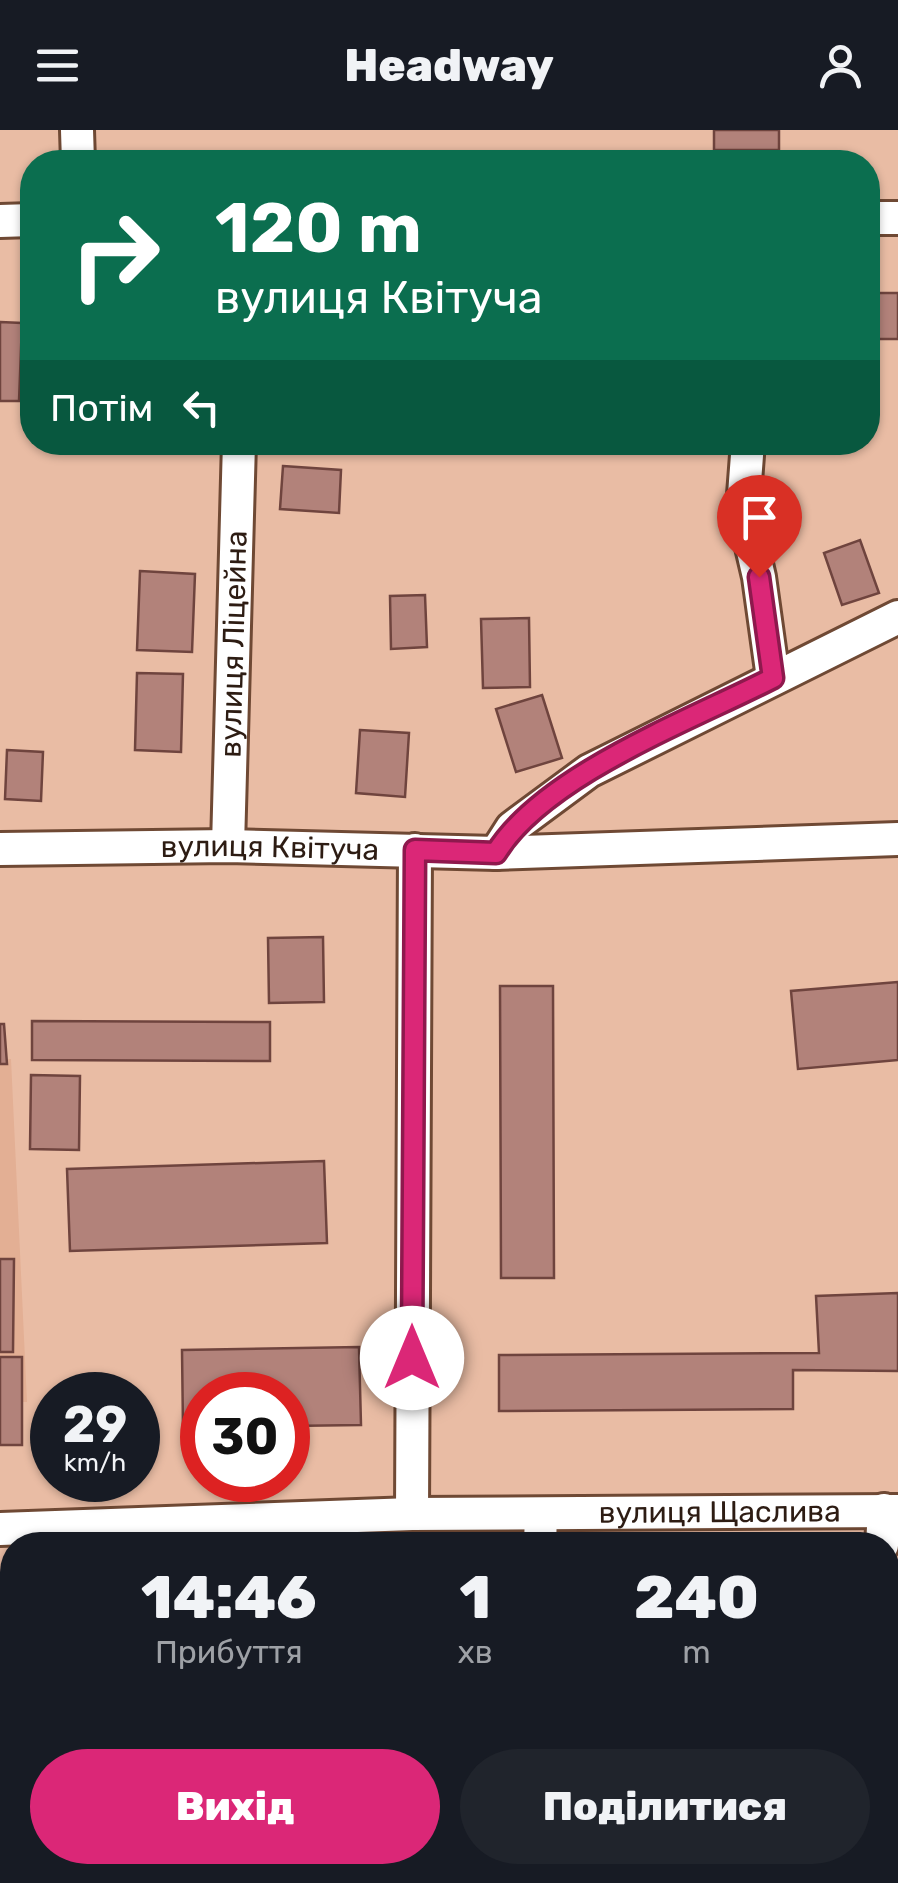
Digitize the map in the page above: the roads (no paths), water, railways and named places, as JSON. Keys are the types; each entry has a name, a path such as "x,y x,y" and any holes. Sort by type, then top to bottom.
{"street":[{"name":"вулиця Ліцейна","path":"228,846 239,455"},
{"path":"747,455 744,508 759,577 773,678"},
{"path":"496,853 512,828 589,771 898,617"},
{"name":"вулиця Квітуча","path":"0,849 228,846 496,853 898,838"},
{"path":"412,1514 415,850"},
{"name":"вулиця Щаслива","path":"158,1532 412,1514 541,1530 891,1511"},
{"name":"вулиця Щаслива","path":"0,1528 51,1532"}]}
